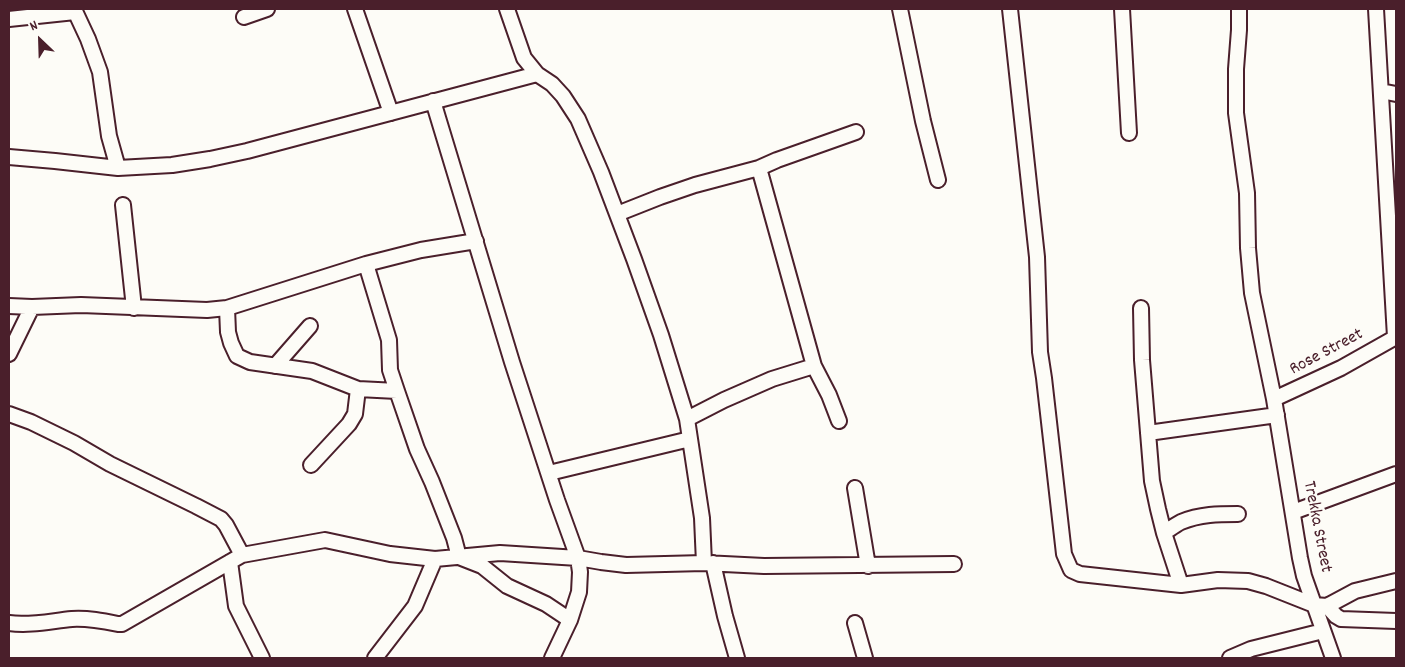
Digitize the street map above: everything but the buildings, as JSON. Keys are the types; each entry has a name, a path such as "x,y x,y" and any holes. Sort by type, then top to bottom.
{"street":[{"path":"244,17 267,9"},
{"path":"355,9 391,113"},
{"path":"507,9 524,58 538,74 552,84 563,96 578,120 601,172 661,336 687,419 709,563 737,658"},
{"path":"900,9 923,121 938,180"},
{"path":"1010,9 1037,258 1040,352 1064,554 1070,570 1080,574 1181,585 1218,580 1248,581 1320,605 1341,619 1396,622"},
{"path":"1122,9 1129,133"},
{"name":"Trekka Street","path":"1239,9 1236,113 1247,193 1248,248 1252,293 1277,415 1300,558 1320,605 1323,631 1333,658"},
{"path":"1376,9 1395,337"},
{"path":"9,19 74,10 88,39 100,72 109,136 118,168"},
{"path":"9,157 55,160 118,168 172,165 247,151 538,74"},
{"path":"1381,91 1396,94"},
{"path":"433,101 512,362 578,558 580,592 570,620 552,658"},
{"path":"616,214 686,188 759,168 856,132"},
{"path":"759,168 814,366 829,395 839,421"},
{"path":"123,205 134,308"},
{"path":"9,306 81,305 207,310 227,308 366,264 421,250 476,241"},
{"path":"366,264 390,340 390,370 416,449 432,482 459,556"},
{"path":"9,354 32,307"},
{"path":"227,308 228,332 237,356 250,362 312,370 358,389 397,391"},
{"path":"1141,308 1142,360 1152,481 1164,533 1181,585"},
{"path":"275,366 310,326"},
{"name":"Rose Street","path":"1274,399 1341,368 1395,337"},
{"path":"687,419 772,379 814,366"},
{"path":"311,465 349,424 355,414 358,389"},
{"path":"9,414 74,443 110,464 217,517 226,525 236,559 236,606 262,658"},
{"path":"1148,433 1277,415"},
{"path":"549,473 690,439"},
{"path":"1292,512 1396,474"},
{"path":"855,488 868,566"},
{"path":"1164,533 1180,522 1196,517 1210,514 1238,514"},
{"path":"9,622 27,624 91,619 122,624 236,559 326,540 390,554 435,559 500,553 578,558 626,565 709,563 764,566 954,564"},
{"path":"459,556 482,566 507,586 546,604 570,620"},
{"path":"375,658 415,606 435,559"},
{"path":"1320,605 1355,591 1396,580"},
{"path":"855,623 865,658"},
{"path":"1230,658 1251,649 1323,631"}]}
